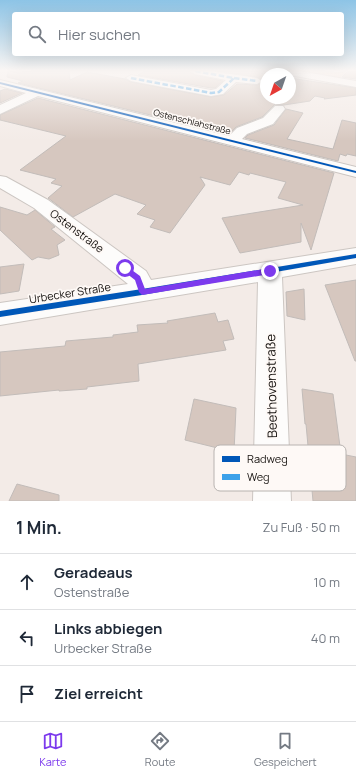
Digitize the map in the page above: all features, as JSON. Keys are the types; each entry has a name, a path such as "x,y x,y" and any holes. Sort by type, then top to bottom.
{"street":[{"path":"0,110 32,94"},
{"name":"Ostenschlahstraße","path":"46,94 356,172"},
{"path":"232,142 242,131 268,121 279,109"},
{"name":"Ostenstraße","path":"0,181 41,204 138,278 142,292"},
{"name":"Urbecker Straße","path":"0,314 356,256"},
{"name":"Beethovenstraße","path":"270,271 272,445"},
{"name":"Beethovenstraße","path":"272,491 272,501"}],"building":[{"path":"0,94 19,94 0,103"},
{"path":"65,94 197,94 211,97 225,94 260,94 260,104 275,104 262,117 236,127 229,134"},
{"path":"296,94 356,94 324,99 325,98 315,96 310,101 296,103"},
{"path":"38,98 334,173 311,250 301,223 301,242 240,253 222,218 303,205 278,198 286,182 250,173 249,175 239,172 230,185 200,177 205,185 170,233 150,227 155,220 137,214 146,205 115,194 73,217 48,198 62,186 51,183 56,179 20,170 66,136 0,120 0,115"},
{"path":"286,109 303,113 287,139 333,149 342,120 356,123 356,156 347,154 346,156 340,154 338,161 245,138 248,135 274,125"},
{"path":"0,207 27,215 35,210 55,227 51,229 65,240 57,245 59,255 49,259 38,257 32,260 0,230"},
{"path":"24,264 19,291 0,294 0,267"},
{"path":"356,280 356,361 355,361 325,285"},
{"path":"304,289 305,320 287,316 286,292"},
{"path":"215,313 218,322 228,320 234,339 223,341 226,350 138,364 139,381 87,387 87,389 59,390 0,396 0,352 65,346 66,341 113,337 113,335 138,332 137,325 168,323 167,321"},
{"path":"302,389 333,394 340,445 308,445"},
{"path":"194,399 236,408 234,445 214,445 214,447 185,440"},
{"path":"346,455 356,457 356,501 313,501 312,491 346,491"},
{"path":"17,484 59,495 59,501 9,501"}],"cycle path":[{"path":"46,94 356,172"},
{"path":"0,314 356,256"}],"route":[{"path":"125,268 138,278 142,292 270,271"}]}
